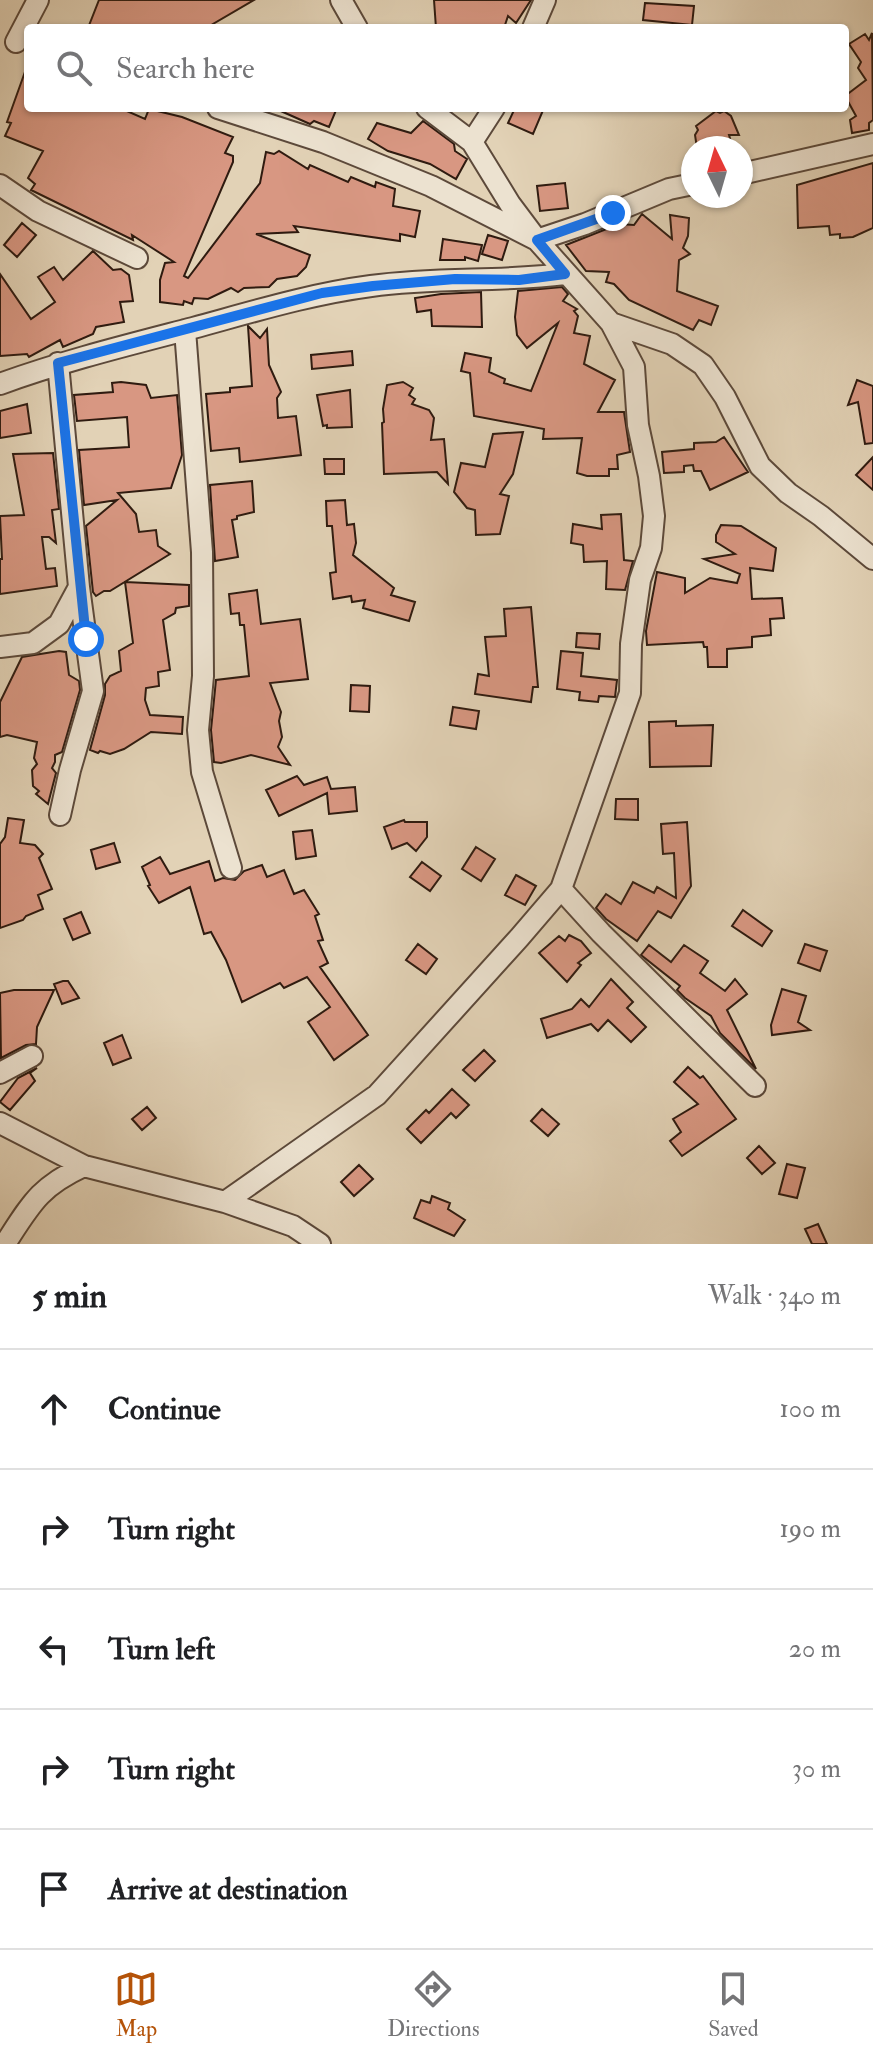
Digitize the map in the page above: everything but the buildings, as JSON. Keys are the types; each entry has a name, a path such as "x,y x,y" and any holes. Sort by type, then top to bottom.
{"street":[{"path":"25,24 38,0"},
{"path":"341,0 355,24"},
{"path":"535,24 545,0"},
{"path":"230,112 323,142 417,181 537,240 681,186"},
{"path":"225,1202 377,1095 561,889 630,693 631,644 640,580 651,548 654,516 638,425 634,367 611,323 537,240 510,204 472,142 432,112"},
{"path":"472,142 491,112"},
{"path":"753,171 873,144"},
{"path":"0,185 38,211 137,258"},
{"path":"0,384 58,363 322,293 455,279 519,280 565,274"},
{"path":"611,323 672,344 703,365 725,397 760,466 788,493 873,559"},
{"path":"185,330 202,552 203,676 198,730 202,772 231,868"},
{"path":"58,363 79,587 93,691 60,815"},
{"path":"0,647 33,643 59,624 79,587"},
{"path":"561,889 755,1086"},
{"path":"0,1073 32,1056"},
{"path":"0,1123 84,1166 225,1202 293,1226 320,1244"},
{"path":"5,1244 37,1195 62,1176 84,1166"}],"route":[{"path":"86,639 58,363 322,293 455,279 519,280 565,274 537,240 613,213"}]}
